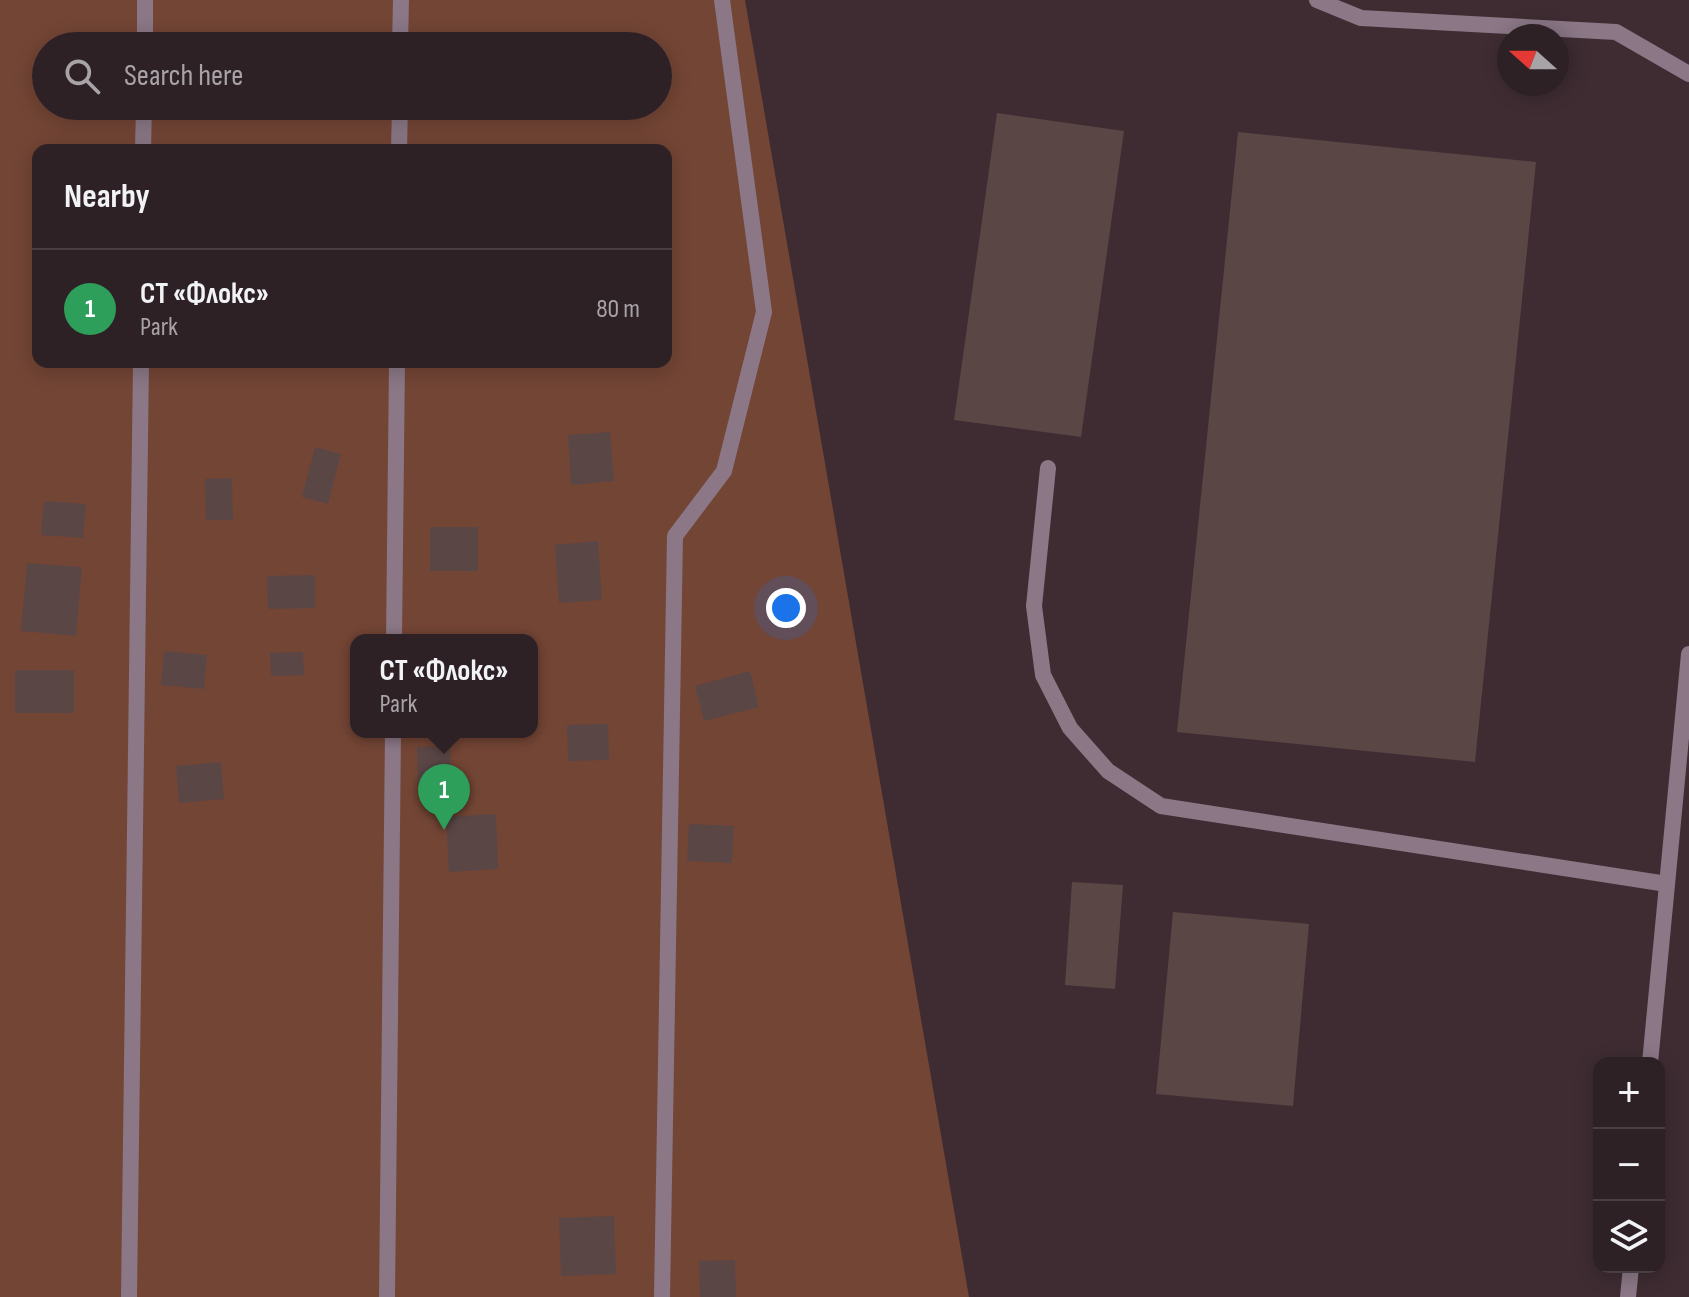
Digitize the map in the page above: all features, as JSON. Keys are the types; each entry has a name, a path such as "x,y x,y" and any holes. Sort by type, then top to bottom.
{"street":[{"path":"145,0 145,32"},
{"path":"400,32 401,0"},
{"path":"662,1297 675,536 724,471 764,312 722,0"},
{"path":"1317,0 1361,18 1616,32 1689,74"},
{"path":"143,144 144,120"},
{"path":"399,144 400,120"},
{"path":"129,1297 141,368"},
{"path":"394,634 397,368"},
{"path":"1048,468 1034,606 1043,675 1070,728 1108,771 1161,806 1667,884"},
{"path":"1651,1057 1689,654"},
{"path":"387,1297 393,738"},
{"path":"1628,1297 1630,1273"}],"shaded area":[{"path":"0,0 745,0 969,1297 0,1297"}],"building":[{"path":"997,113 1124,131 1081,437 954,420"},
{"path":"1238,132 1536,162 1475,762 1177,732"},
{"path":"610,432 614,481 571,485 568,435"},
{"path":"315,447 341,454 328,504 302,497"},
{"path":"232,478 233,520 206,520 205,479"},
{"path":"44,501 86,504 83,538 41,535"},
{"path":"430,527 478,527 478,571 430,571"},
{"path":"598,541 602,600 559,603 555,545"},
{"path":"27,563 82,567 76,636 21,631"},
{"path":"315,575 315,608 268,609 267,576"},
{"path":"164,651 207,655 204,689 161,685"},
{"path":"303,652 304,675 271,676 270,653"},
{"path":"15,670 74,670 74,713 15,713"},
{"path":"750,671 759,707 704,721 695,686"},
{"path":"608,724 609,760 568,761 567,725"},
{"path":"450,746 451,786 418,787 417,747"},
{"path":"221,762 224,799 179,803 176,766"},
{"path":"496,814 498,869 449,872 446,817"},
{"path":"689,824 734,826 732,863 687,861"},
{"path":"1072,882 1123,885 1115,989 1065,985"},
{"path":"1173,912 1309,924 1293,1106 1156,1094"},
{"path":"614,1216 616,1274 561,1276 559,1218"},
{"path":"735,1260 736,1297 700,1297 699,1261"}],"place":[{"name":"СТ «Флокс»","path":"444,830"}]}
